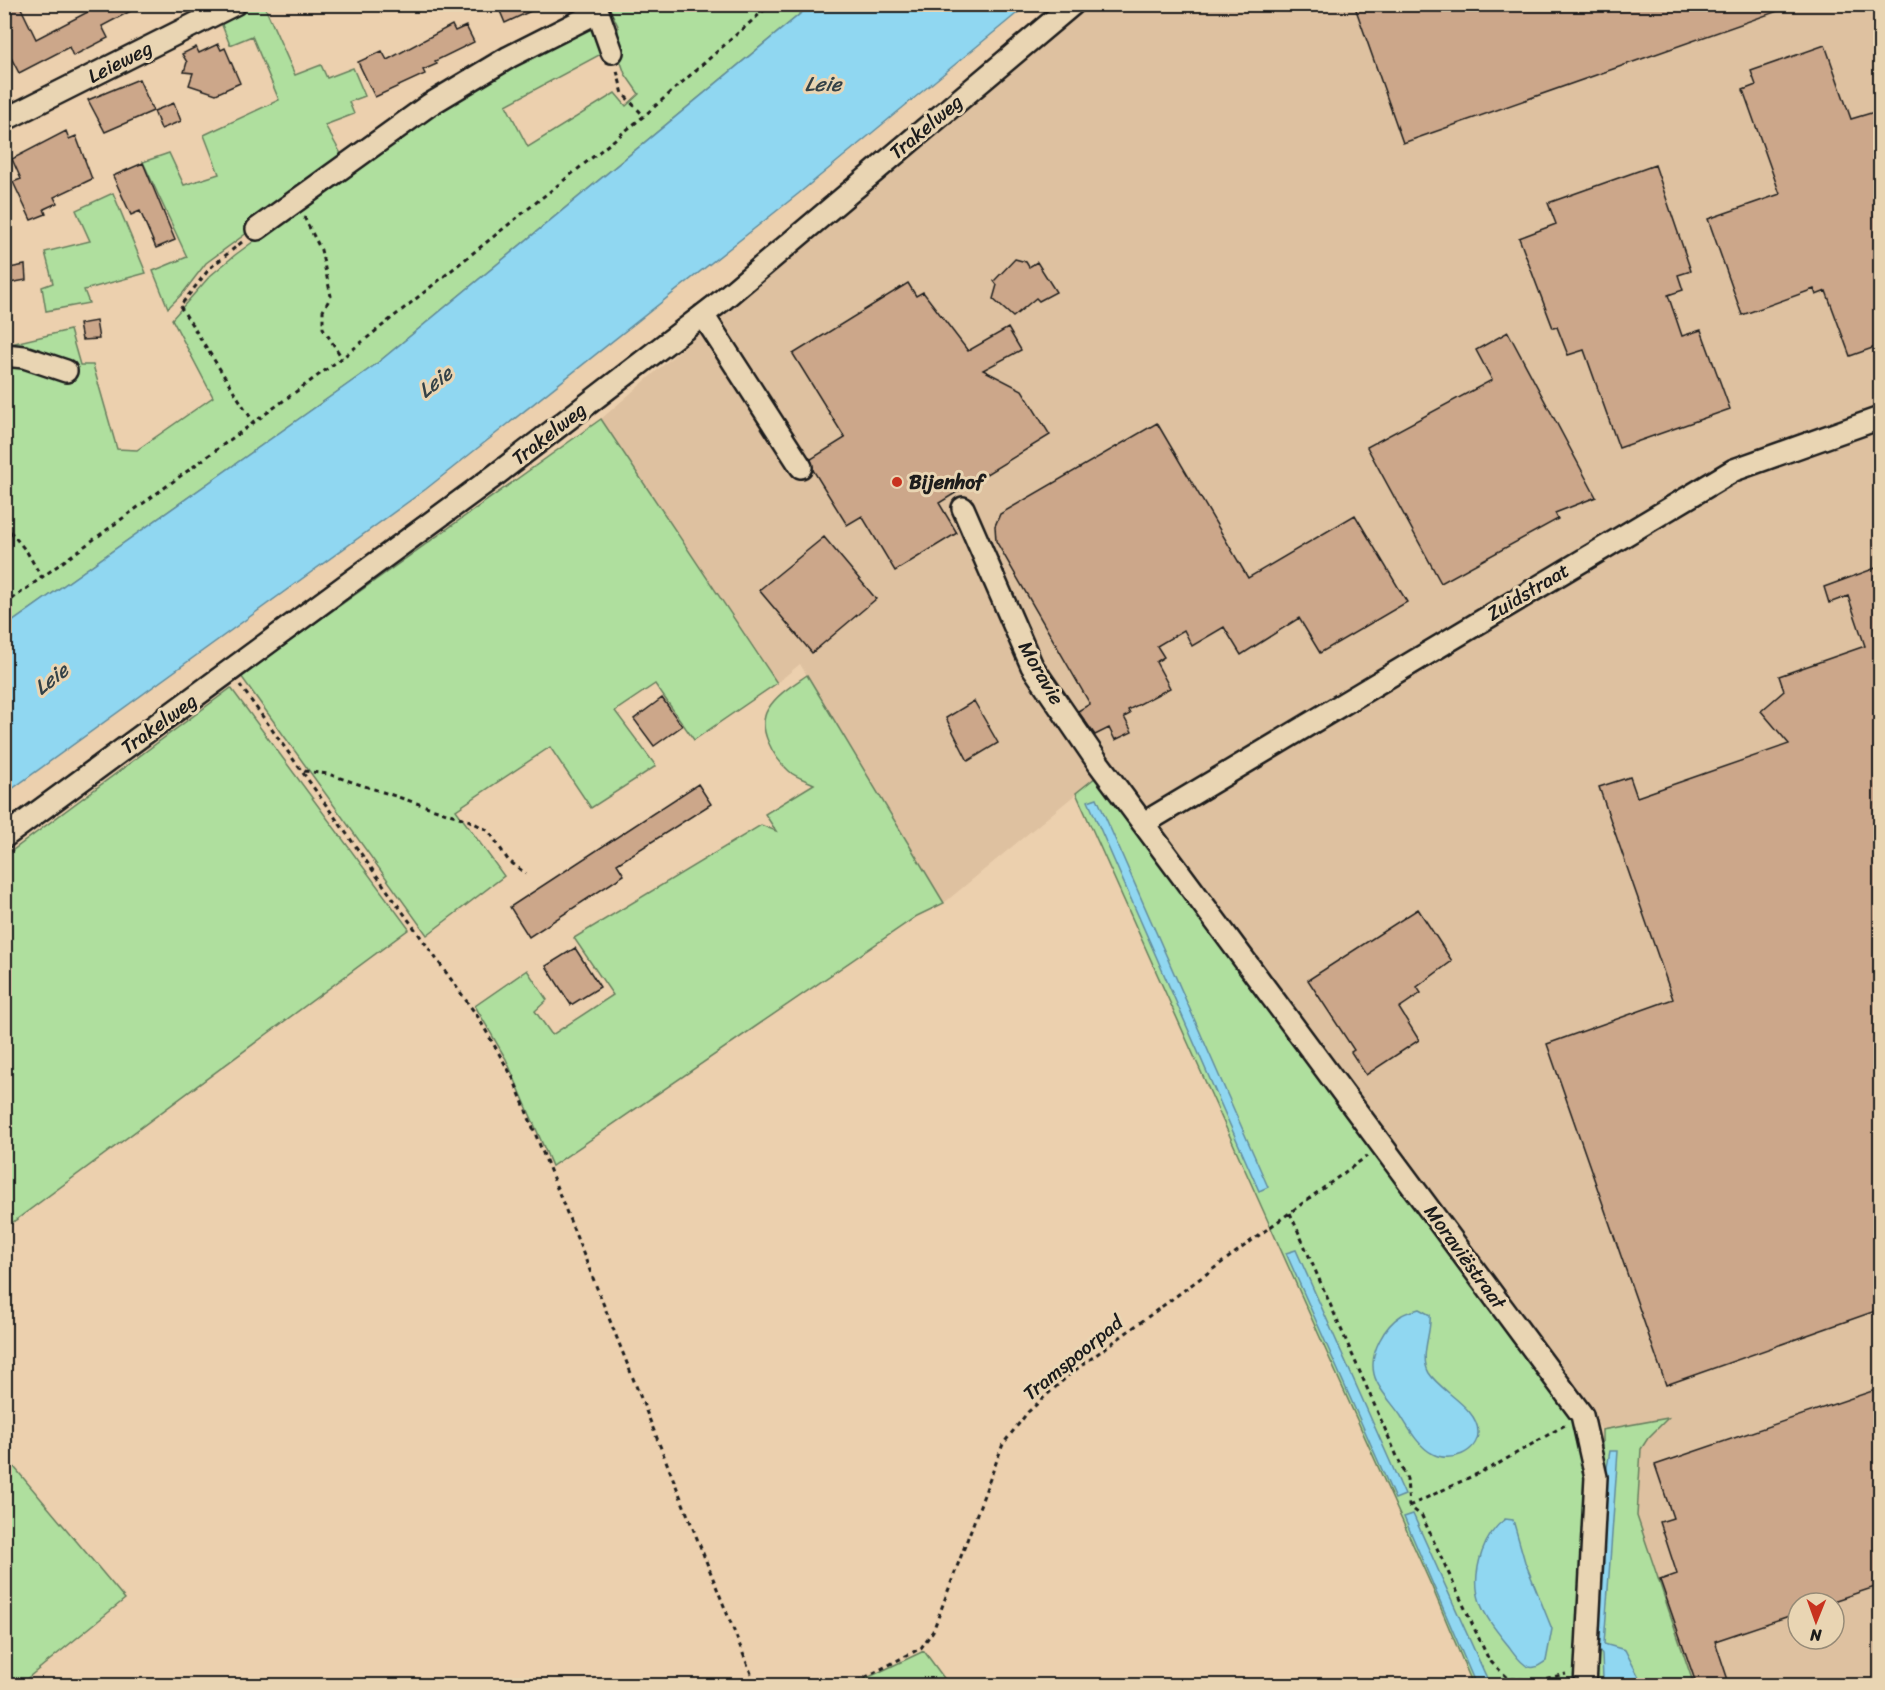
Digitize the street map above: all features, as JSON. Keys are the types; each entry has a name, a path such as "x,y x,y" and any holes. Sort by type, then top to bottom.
{"street":[{"name":"Leieweg","path":"4,120 235,4"},
{"name":"Trakelweg","path":"4,837 493,477 703,315 1073,4"},
{"path":"257,229 429,105 597,8 612,52"},
{"path":"703,315 801,467"},
{"path":"4,355 24,357 66,371"},
{"name":"Zuidstraat","path":"1144,823 1734,470 1881,418"},
{"name":"Moravie","path":"963,508 1032,666 1098,764 1186,880"},
{"name":"Moraviëstraat","path":"1186,880 1582,1415 1596,1477 1585,1677"}],"path":[{"path":"4,605 342,358 644,116 771,4"},
{"path":"612,52 623,94 644,116"},
{"path":"306,194 304,219 321,250 331,296 324,311 323,328 342,358"},
{"path":"254,423 180,306 210,268 257,229"},
{"path":"4,524 27,552 42,578"},
{"path":"231,671 478,1017 513,1078 756,1686"},
{"path":"302,771 328,774 468,820 489,831 508,860 526,874"},
{"name":"Tramspoorpad","path":"849,1686 921,1648 933,1631 1003,1444 1035,1405 1070,1374 1383,1145"},
{"path":"1290,1213 1407,1479 1409,1506 1422,1516 1489,1659 1509,1678 1540,1680 1585,1677"},
{"path":"1409,1506 1496,1465 1582,1415"}],"shaded area":[{"path":"1089,5 1880,5 1880,1685 1694,1685 1637,1516 1641,1449 1648,1438 1667,1419 1602,1430 1111,765 944,903 800,664 777,683 601,419 963,105"}],"green space":[{"path":"250,5 264,5 295,75 321,65 327,78 353,68 365,96 349,102 354,114 325,125 345,161 206,263 168,308 153,271 187,257 143,162 169,153 184,185 219,174 204,135 279,100 252,36 230,45 220,20"},
{"path":"608,5 811,5 375,365 5,627 4,364 8,364 10,344 70,330 80,365 93,365 117,449 137,450 213,397 172,319 210,276 235,255 399,134 550,44 592,25 603,53 506,105 528,147 615,93 626,106 639,94 625,74 618,54 618,26"},
{"path":"113,193 146,273 84,290 89,303 46,311 42,287 53,283 45,252 90,241 76,210"},
{"path":"601,419 777,683 694,740 655,684 615,711 656,766 591,808 550,747 456,810 504,876 427,935 241,676"},
{"path":"807,675 944,903 917,916 552,1166 506,1059 475,1006 527,970 547,1000 535,1011 552,1035 613,995 574,938 761,825 776,831 765,814 814,784 797,777 783,765 765,734 765,717 776,699"},
{"path":"231,688 409,929 5,1228 5,856"},
{"path":"1096,777 1574,1413 1590,1473 1575,1685 1473,1685 1432,1587 1076,793"},
{"path":"1668,1418 1648,1438 1641,1449 1637,1516 1694,1685 1589,1686 1602,1476 1602,1430"},
{"path":"4,1455 125,1599 19,1685 5,1685"},
{"path":"924,1651 949,1685 852,1685"}],"water":[{"name":"Leie","path":"811,5 1027,5 798,194 426,489 5,794 5,627 375,365"},
{"path":"1097,798 1268,1187 1259,1191 1088,801"},
{"path":"1296,1250 1405,1495 1395,1499 1286,1253"},
{"path":"1419,1309 1430,1315 1425,1352 1429,1373 1466,1408 1476,1423 1478,1432 1473,1446 1455,1457 1433,1454 1423,1447 1382,1390 1374,1374 1374,1357 1384,1333 1402,1315"},
{"path":"1610,1451 1618,1451 1604,1644 1625,1650 1643,1685 1595,1686 1595,1680 1603,1679 1602,1655 1597,1646 1605,1478"},
{"path":"1413,1514 1490,1685 1476,1685 1404,1517"},
{"path":"1505,1519 1513,1520 1525,1562 1552,1629 1546,1661 1534,1667 1523,1663 1498,1633 1484,1612 1477,1591 1478,1566 1484,1547 1494,1530"}],"building":[{"path":"4,4 19,4 36,39 103,4 144,4 102,26 108,38 73,56 69,47 19,73 4,44"},
{"path":"497,4 546,4 505,23"},
{"path":"1354,4 1788,4 1789,7 1403,143"},
{"path":"452,25 455,31 466,26 474,42 435,61 437,64 423,70 425,74 375,97 358,62 382,51 387,60"},
{"path":"218,44 221,50 225,48 240,83 216,94 189,85 193,73 184,72 187,62 182,54 196,47 199,53"},
{"path":"1825,45 1851,119 1881,110 1881,271 1876,273 1881,284 1881,345 1850,356 1826,291 1816,295 1814,289 1742,315 1708,219 1780,194 1743,90 1756,85 1751,71"},
{"path":"139,79 153,111 105,132 88,100"},
{"path":"174,103 181,121 161,129 154,111"},
{"path":"66,131 69,139 76,136 92,179 54,197 57,203 44,209 46,214 31,220 13,182 21,179 12,159"},
{"path":"143,163 175,240 156,248 140,211 131,215 113,176"},
{"path":"1655,165 1691,271 1678,275 1683,290 1668,295 1682,336 1701,330 1730,409 1619,448 1584,350 1568,355 1557,327 1553,328 1519,238 1556,224 1548,203"},
{"path":"1015,259 1026,262 1029,267 1037,262 1056,292 1039,301 1036,298 1013,317 993,299 997,285 994,281"},
{"path":"25,265 26,280 4,284 4,269"},
{"path":"908,283 916,296 923,292 968,351 1008,328 1021,350 983,370 1022,390 1050,435 939,503 957,533 895,571 862,516 847,525 813,470 811,459 845,438 793,354"},
{"path":"96,321 99,339 82,340 79,324"},
{"path":"1508,332 1596,497 1555,513 1558,519 1441,583 1367,447 1492,380 1476,350"},
{"path":"1157,423 1248,578 1355,515 1407,602 1320,653 1299,618 1241,655 1224,627 1192,646 1184,630 1157,646 1164,657 1156,662 1170,688 1128,710 1130,714 1124,717 1132,732 1115,740 1109,728 1095,735 1078,711 1090,704 996,541 995,526 1000,514"},
{"path":"824,537 876,599 812,653 759,590"},
{"path":"1881,566 1881,1309 1666,1385 1547,1044 1673,999 1599,787 1630,777 1637,797 1789,744 1761,711 1784,691 1779,676 1865,646 1848,596 1829,603 1824,587"},
{"path":"662,698 682,726 654,746 634,719"},
{"path":"974,701 998,743 968,761 946,718"},
{"path":"698,784 711,804 617,864 624,875 529,937 510,907"},
{"path":"1418,909 1452,961 1417,987 1421,993 1399,1008 1419,1040 1366,1075 1351,1052 1354,1050 1308,980"},
{"path":"575,948 600,987 571,1005 546,966"},
{"path":"1881,1388 1881,1585 1846,1597 1846,1591 1786,1591 1786,1617 1715,1641 1730,1686 1697,1686 1660,1580 1677,1574 1660,1522 1673,1518 1655,1465"}],"place":[{"name":"Bijenhof","path":"897,482"}]}
